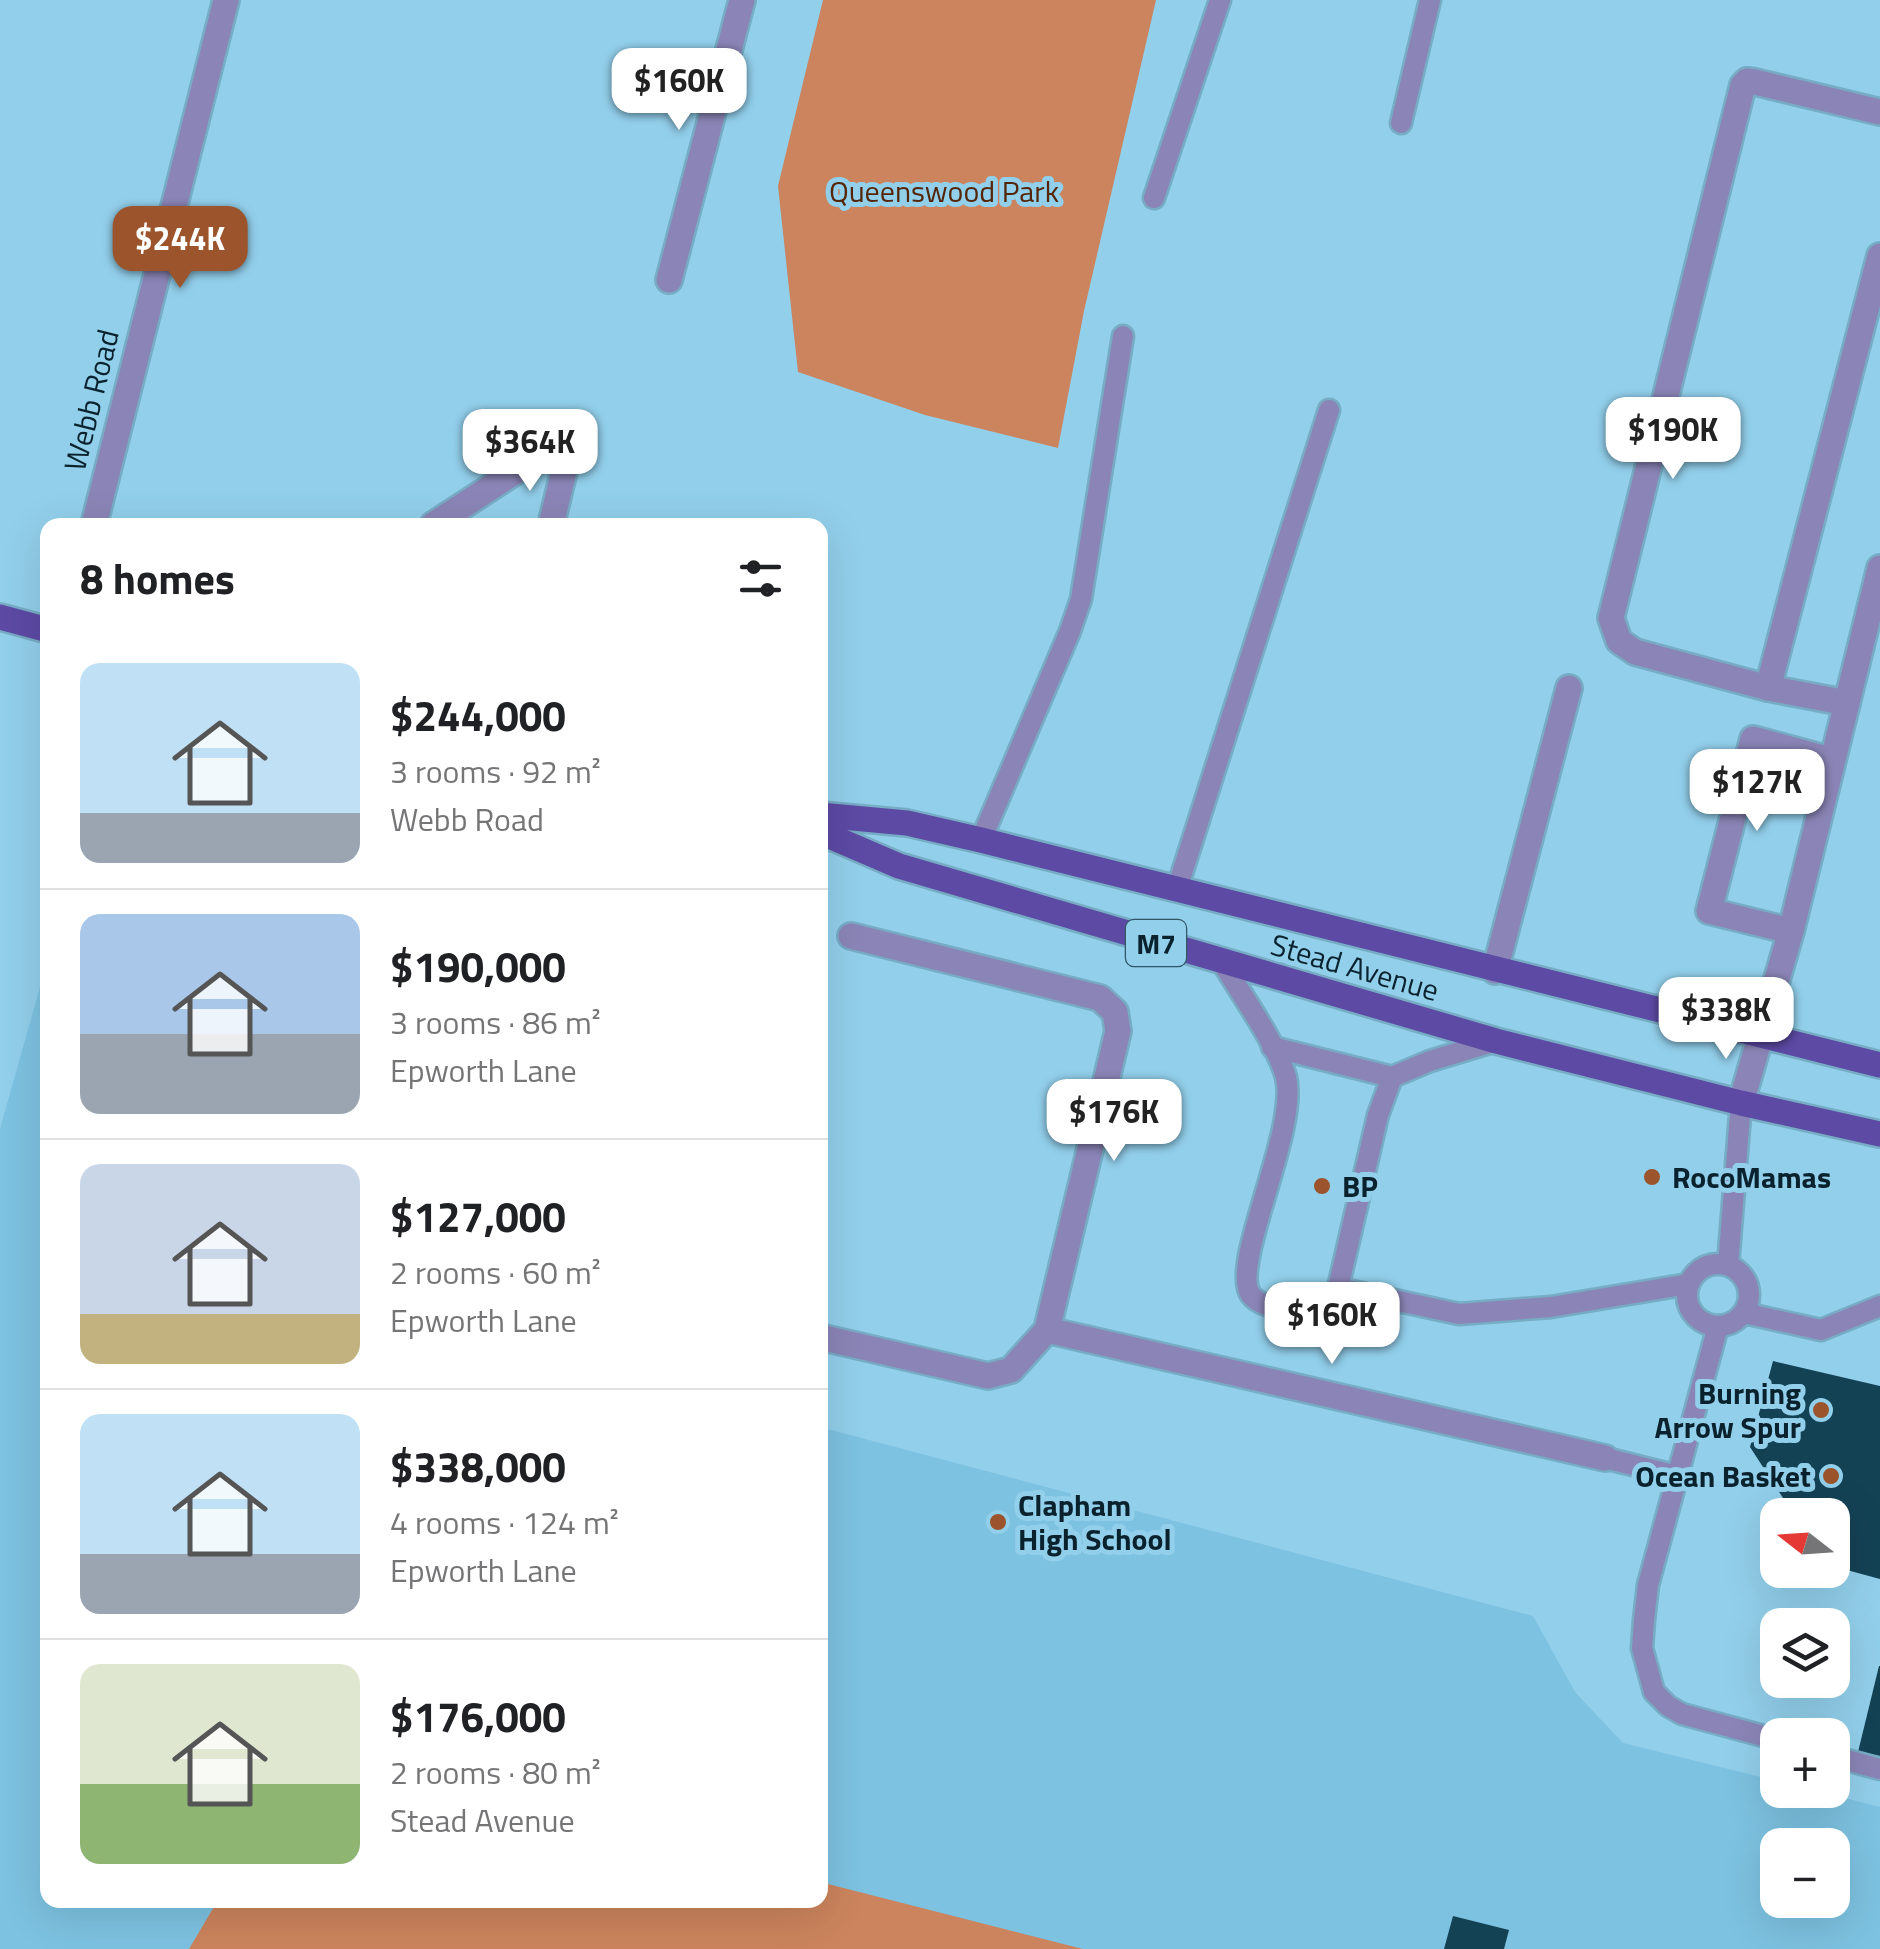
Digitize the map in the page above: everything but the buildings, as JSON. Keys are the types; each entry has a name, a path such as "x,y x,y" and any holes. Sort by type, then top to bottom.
{"main road":[{"path":"0,617 40,628"},
{"name":"Stead Avenue","path":"828,816 906,823 981,840 1880,1065"},
{"name":"Stead Avenue","path":"828,835 899,866 1496,1042 1880,1134"}],"street":[{"name":"Webb Road","path":"96,518 226,0"},
{"path":"669,280 742,0"},
{"path":"1846,702 1768,688 1634,652 1619,641 1612,618 1743,85 1755,82 1880,112"},
{"path":"1768,688 1880,256"},
{"path":"444,518 545,452 555,454 565,467 552,518"},
{"path":"1742,1103 1791,931 1880,568"},
{"path":"1494,971 1569,688"},
{"path":"1791,931 1709,911 1753,739 1831,760"},
{"path":"828,1340 988,1376 1011,1370 1046,1330 1118,1031 1115,1012 1100,998 851,936"},
{"path":"1046,1330 1604,1458"}],"lane":[{"path":"1154,198 1220,0"},
{"path":"1401,123 1430,0"},
{"path":"981,840 1081,599 1122,336"},
{"path":"1177,889 1328,410"},
{"path":"1222,962 1286,1076 1286,1129 1251,1247 1248,1291 1262,1304 1310,1312 1322,1307 1338,1288 1378,1115 1392,1077"},
{"path":"1272,1047 1392,1077 1430,1061 1496,1042"},
{"path":"1728,1265 1742,1103"},
{"path":"1728,1265 1748,1285 1750,1294 1744,1313 1718,1326 1708,1324 1689,1304 1690,1284 1704,1267 1728,1265"},
{"path":"1338,1288 1459,1314 1551,1307 1690,1284"},
{"path":"1744,1313 1821,1330 1880,1306"},
{"path":"1718,1326 1648,1585 1642,1648 1654,1692 1668,1706 1682,1714 1760,1735"},
{"path":"1604,1458 1676,1476"},
{"path":"1850,1760 1880,1768"}],"shaded area":[{"name":"Clapham High School","path":"40,987 40,1908 828,1908 828,1429 1533,1616 1575,1692 1623,1743 1760,1777 1760,1808 1850,1808 1850,1799 1880,1807 1880,1949 0,1949 0,1129"}],"green space":[{"name":"Queenswood Park","path":"823,0 1156,0 1084,311 1058,448 925,415 798,372 778,186"},
{"path":"828,1884 1083,1949 189,1949 213,1908 828,1908"}],"place":[{"name":"RocoMamas","path":"1652,1177"},
{"name":"BP","path":"1322,1186"},
{"name":"Burning Arrow Spur","path":"1821,1410"},
{"name":"Ocean Basket","path":"1831,1476"},
{"name":"Clapham High School","path":"998,1522"}]}
